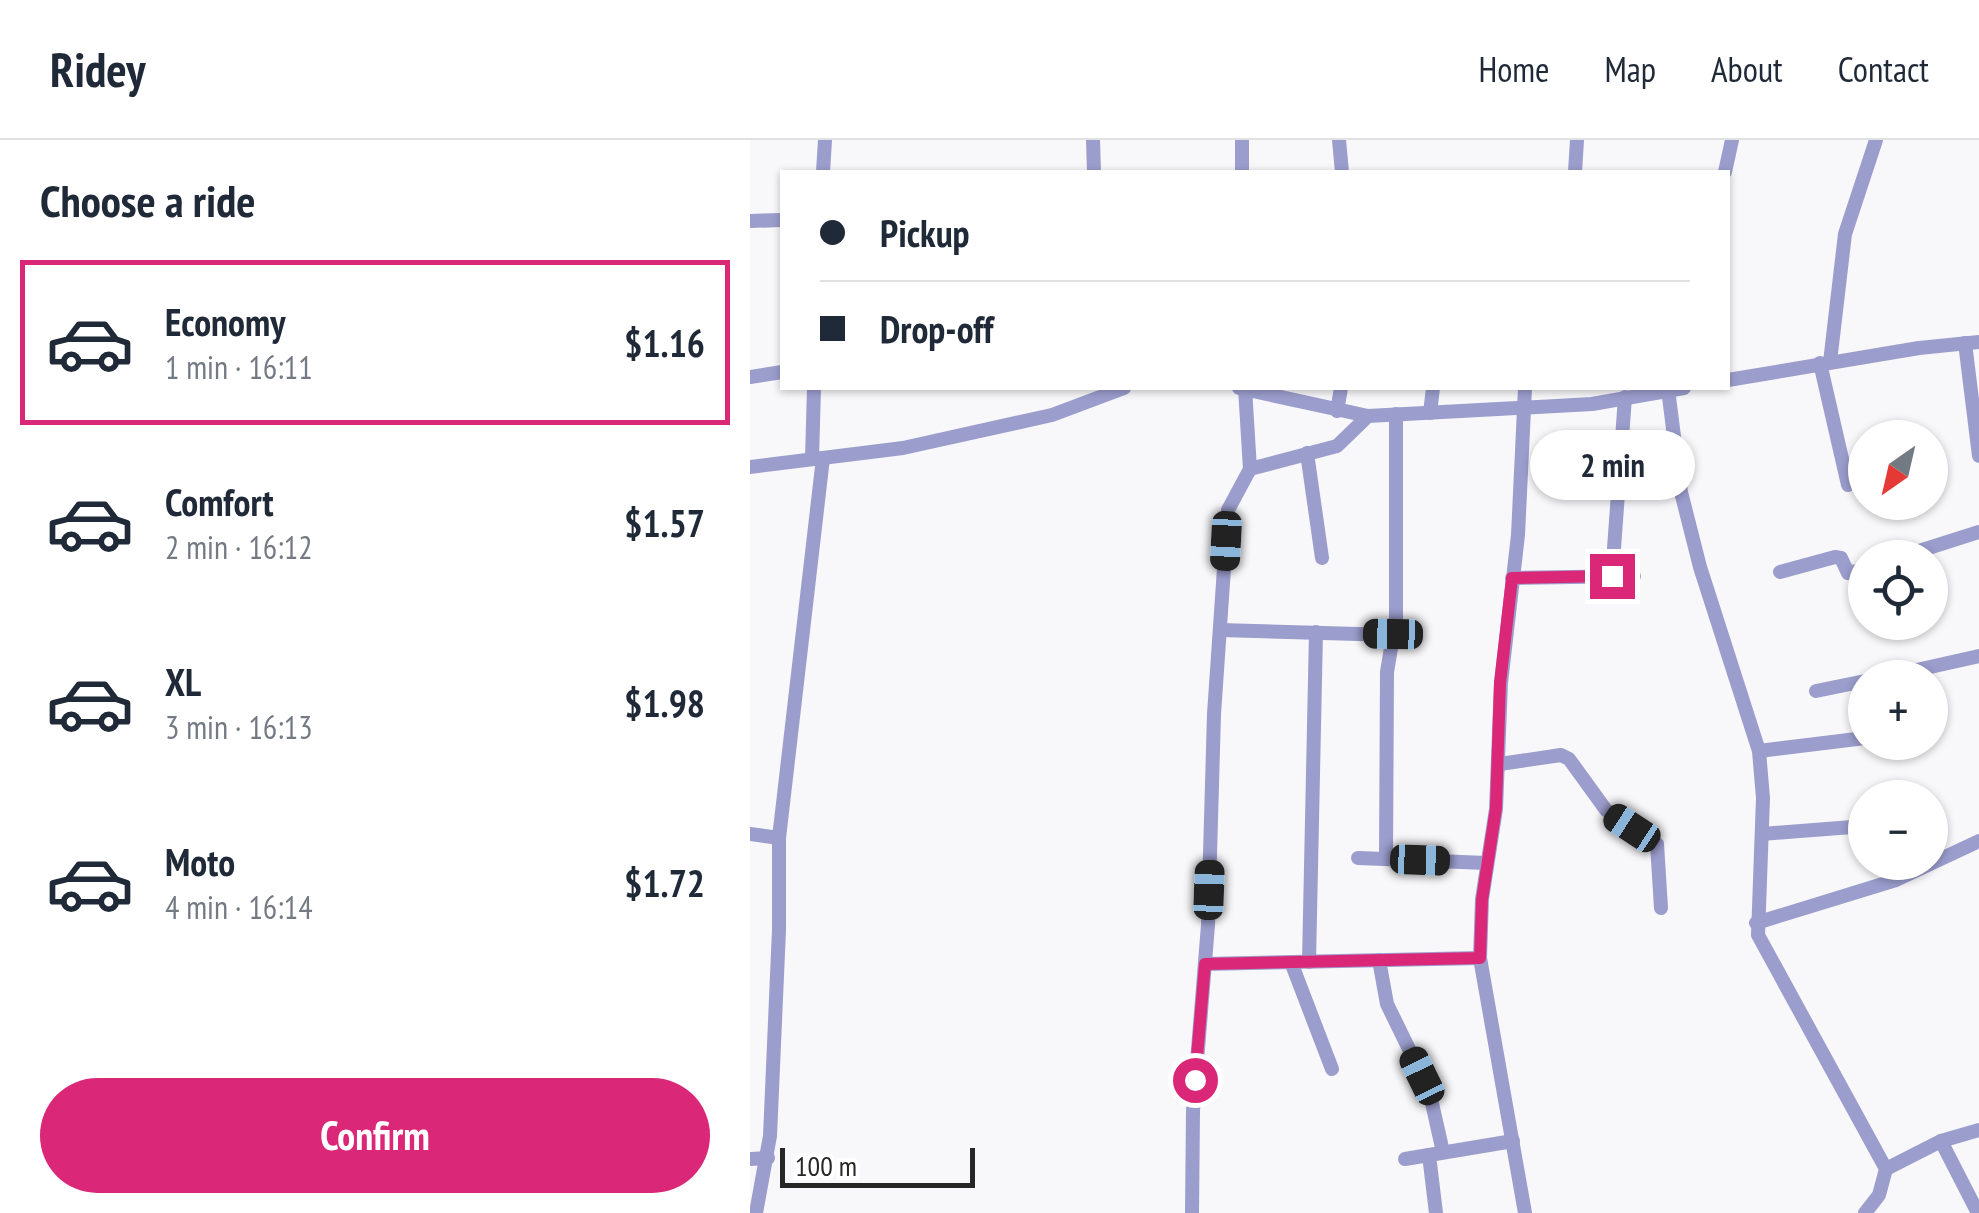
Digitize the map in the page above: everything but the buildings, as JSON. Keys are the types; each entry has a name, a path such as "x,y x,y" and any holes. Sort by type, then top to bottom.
{"street":[{"path":"823,170 825,140"},
{"path":"1093,140 1094,170"},
{"path":"1242,140 1242,170"},
{"path":"1338,140 1342,170"},
{"path":"1575,170 1577,140"},
{"path":"1725,170 1732,140"},
{"path":"1848,485 1825,362 1845,234 1876,140"},
{"path":"750,220 780,220"},
{"path":"1730,380 1972,342 1979,456"},
{"path":"750,377 780,372"},
{"path":"756,1213 768,1158 778,948 778,838 818,459 814,390"},
{"path":"750,467 903,448 1052,415 1084,395 1113,390"},
{"path":"1192,1213 1192,1111 1205,964 1214,714 1228,510 1250,470 1243,390"},
{"path":"1251,390 1368,416 1592,404 1666,390"},
{"path":"1337,412 1340,390"},
{"path":"1430,413 1433,390"},
{"path":"1525,390 1518,535 1500,683 1500,764 1480,958 1525,1213"},
{"path":"1592,404 1594,390"},
{"path":"1676,390 1682,492 1700,568 1759,752 1762,834 1758,935 1886,1169 1879,1196 1867,1212"},
{"path":"1612,576 1625,398"},
{"path":"1386,859 1387,672 1396,618 1396,414"},
{"path":"1250,470 1340,444 1368,416"},
{"path":"1307,453 1322,558"},
{"path":"1948,542 1979,532"},
{"path":"1780,572 1836,557 1841,558 1848,573"},
{"path":"1512,578 1634,576"},
{"path":"1220,630 1393,634"},
{"path":"1309,962 1316,632"},
{"path":"1948,663 1979,656"},
{"path":"1816,690 1848,684"},
{"path":"1759,752 1848,740"},
{"path":"1500,764 1561,754 1569,759 1606,810 1657,844 1661,908"},
{"path":"1762,834 1848,827"},
{"path":"750,834 778,838"},
{"path":"1756,923 1896,880 1979,842"},
{"path":"1358,858 1487,863"},
{"path":"1205,964 1480,958"},
{"path":"1378,960 1387,1004 1429,1090 1436,1154 1436,1213"},
{"path":"1290,962 1332,1069"},
{"path":"1886,1169 1941,1141 1979,1130"},
{"path":"1405,1159 1513,1141"},
{"path":"1941,1141 1978,1213"},
{"path":"750,1158 768,1158"}],"route":[{"path":"1195,1080 1205,964 1480,958 1482,900 1500,764 1500,683 1512,578 1612,576"}]}
